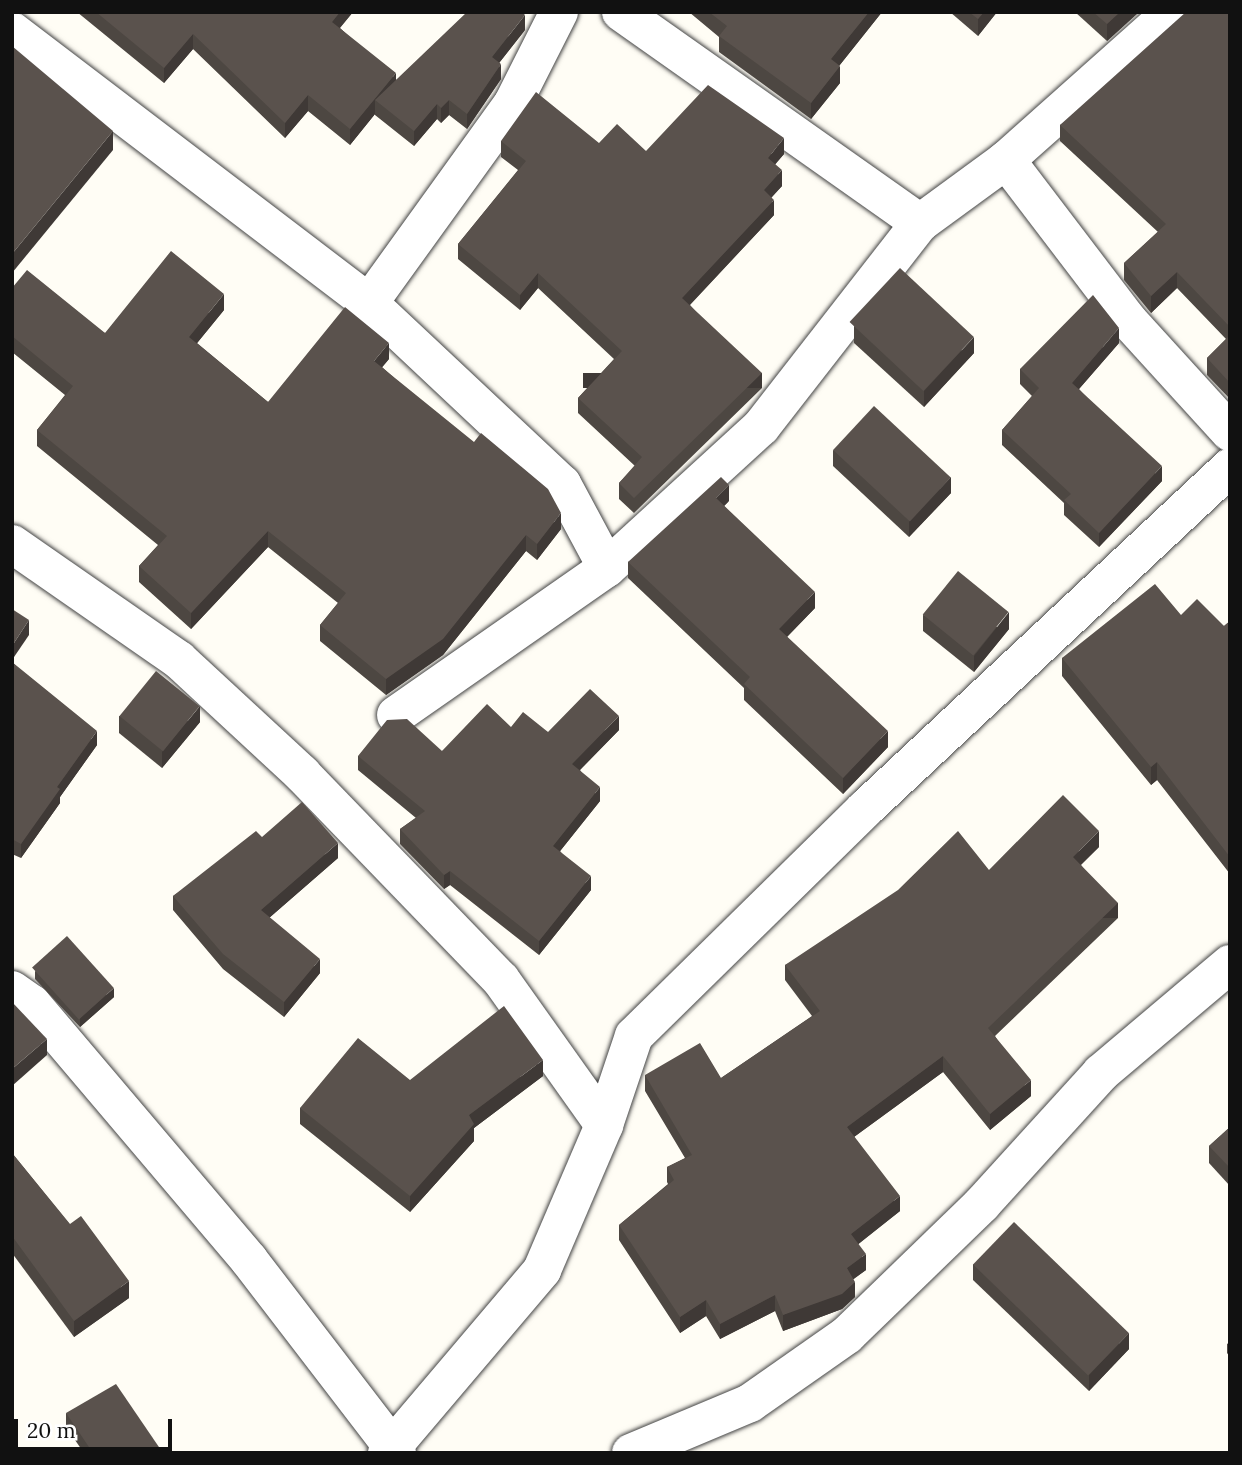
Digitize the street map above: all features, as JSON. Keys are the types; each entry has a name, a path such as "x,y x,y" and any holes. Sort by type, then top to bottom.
{"street":[{"path":"369,303 513,103 559,12"},
{"path":"621,12 920,223"},
{"path":"396,715 607,568 761,427 920,223 1006,160 1172,12"},
{"path":"12,31 369,303 562,484 607,568"},
{"path":"1006,160 1127,319 1230,432"},
{"path":"12,990 32,1004 248,1260 393,1451 542,1270 604,1125 634,1036 865,809 1230,468"},
{"path":"12,544 179,660 302,774 501,980 604,1125"},
{"path":"631,1453 652,1448 750,1403 847,1335 982,1204 1101,1073 1230,964"}],"building":[{"path":"96,12 340,12 332,22 396,73 350,129 308,95 285,123 193,34 164,68"},
{"path":"467,12 522,12 525,15 492,57 501,64 467,114 449,100 441,108 437,104 414,131 375,100"},
{"path":"709,12 869,12 831,59 840,66 811,103 719,36 727,26"},
{"path":"969,12 984,12 978,19"},
{"path":"1093,12 1120,12 1107,24"},
{"path":"1186,12 1230,12 1230,327 1177,272 1151,296 1124,263 1166,224 1060,125"},
{"path":"12,46 113,131 12,254"},
{"path":"708,85 784,138 768,158 782,170 764,190 774,200 682,298 762,373 634,498 619,483 642,457 578,398 622,351 538,273 520,295 458,244 526,161 501,141 536,92 599,143 617,124 646,151"},
{"path":"171,251 224,294 189,337 268,402 345,307 389,343 374,361 474,442 481,433 548,489 561,513 537,544 526,535 443,639 386,679 320,625 346,593 268,531 191,613 139,566 167,536 37,430 73,386 12,336 12,288 27,270 105,333"},
{"path":"900,268 974,337 923,391 850,322"},
{"path":"1093,295 1119,328 1072,383 1162,466 1099,533 1064,500 1071,494 1002,430 1039,388 1020,369"},
{"path":"1230,335 1230,383 1207,358"},
{"path":"874,406 951,478 910,521 833,450"},
{"path":"721,477 729,485 716,498 815,592 779,629 888,731 843,778 744,684 750,677 628,562"},
{"path":"958,571 1009,612 973,655 923,615"},
{"path":"1155,584 1181,615 1197,599 1224,626 1230,621 1230,857 1157,762 1151,767 1062,658"},
{"path":"12,609 29,620 12,646"},
{"path":"12,662 97,731 21,844 12,839"},
{"path":"156,671 200,706 163,751 119,716"},
{"path":"590,689 619,716 572,764 600,787 553,846 591,876 539,941 450,871 444,875 400,829 425,811 358,756 387,720 407,719 442,751 487,704 511,727 523,712 548,732"},
{"path":"1063,795 1099,831 1073,857 1118,903 988,1028 1031,1080 990,1114 943,1056 847,1127 900,1196 851,1234 866,1254 847,1268 855,1282 842,1294 783,1315 775,1295 720,1324 706,1300 680,1317 619,1225 674,1180 667,1167 692,1155 645,1075 700,1043 721,1078 820,1011 785,965 898,890 958,831 989,870"},
{"path":"302,802 338,843 261,910 320,959 284,1002 223,954 173,896 256,831 262,837"},
{"path":"67,936 114,988 79,1019 32,967"},
{"path":"12,1002 47,1039 12,1069"},
{"path":"504,1006 543,1060 469,1115 474,1124 410,1196 300,1108 358,1038 410,1080"},
{"path":"1230,1127 1230,1168 1209,1146"},
{"path":"12,1153 70,1224 81,1216 129,1281 74,1321 12,1236"},
{"path":"1014,1222 1129,1333 1088,1376 973,1264"},
{"path":"116,1384 163,1453 93,1453 66,1413"}]}
